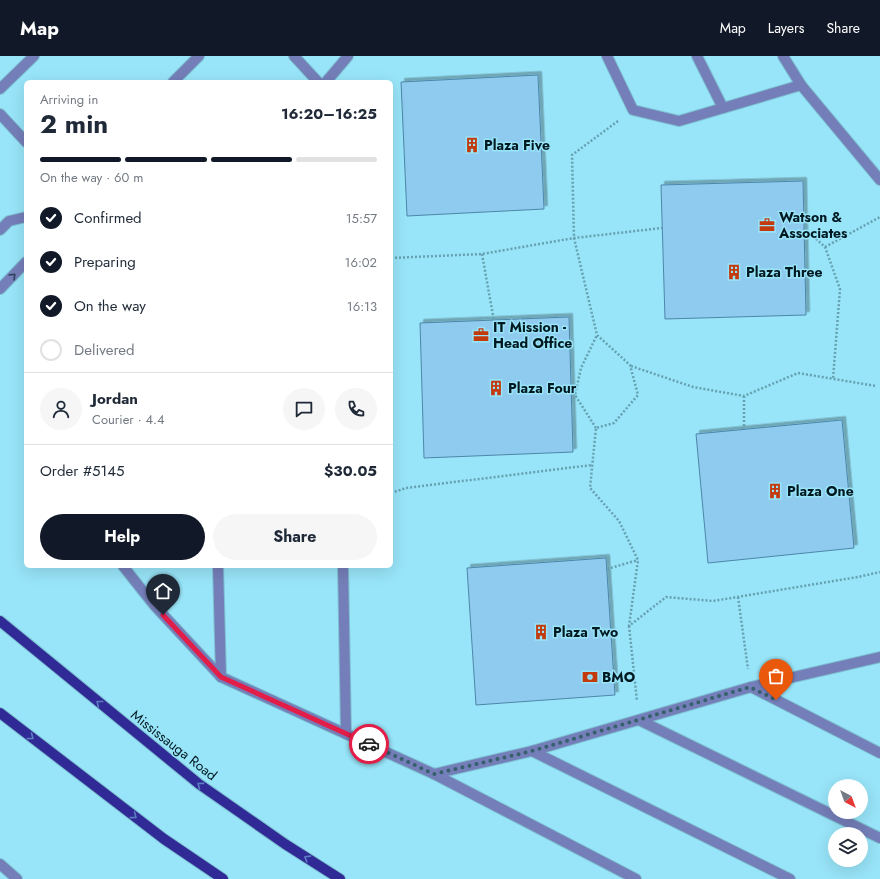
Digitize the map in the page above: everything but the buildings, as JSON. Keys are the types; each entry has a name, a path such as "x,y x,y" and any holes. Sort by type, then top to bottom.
{"main road":[{"name":"Mississauga Road","path":"0,621 198,784 285,844 340,879"},
{"path":"0,713 164,839 223,879"}],"street":[{"path":"0,89 34,56"},
{"path":"175,80 199,56"},
{"path":"294,56 316,80"},
{"path":"328,80 348,56"},
{"path":"607,56 633,110 679,121 801,85"},
{"path":"697,56 723,108"},
{"path":"783,56 801,85 880,180"},
{"path":"0,114 24,140"},
{"path":"0,230 9,221 24,217"},
{"path":"0,289 24,264"},
{"path":"125,568 154,605 221,677 434,774 636,879"},
{"path":"218,568 221,677"},
{"path":"343,568 346,734"},
{"path":"434,774 532,751 750,687 880,657"},
{"path":"750,687 880,753"},
{"path":"639,720 880,838"},
{"path":"532,751 790,879"},
{"path":"0,864 17,879"}],"path":[{"path":"633,110 572,155 574,238 597,336 630,365 693,387 744,396 798,373 876,386"},
{"path":"825,247 880,217"},
{"path":"393,258 482,254 574,238 662,228"},
{"path":"804,228 825,247 840,289 833,379"},
{"path":"482,254 494,321"},
{"path":"597,336 581,368 575,395 596,428 590,488 619,521 638,560 629,626 639,720"},
{"path":"596,428 614,423 638,395 630,365"},
{"path":"744,396 744,429"},
{"path":"393,492 406,488 592,465"},
{"path":"607,569 638,560"},
{"path":"629,626 666,597 713,601 880,572"},
{"path":"738,597 750,687"}],"way so far":[{"path":"369,744 434,774 532,751 750,687 776,700"}],"place":[{"name":"Plaza Five","path":"472,145"},
{"name":"Watson & Associates","path":"767,225"},
{"name":"Plaza Three","path":"734,272"},
{"name":"IT Mission - Head Office","path":"481,335"},
{"name":"Plaza Four","path":"496,388"},
{"name":"Plaza One","path":"775,491"},
{"name":"Plaza Two","path":"541,632"},
{"name":"BMO","path":"590,677"}],"route":[{"path":"163,615 221,677 369,744"}]}
